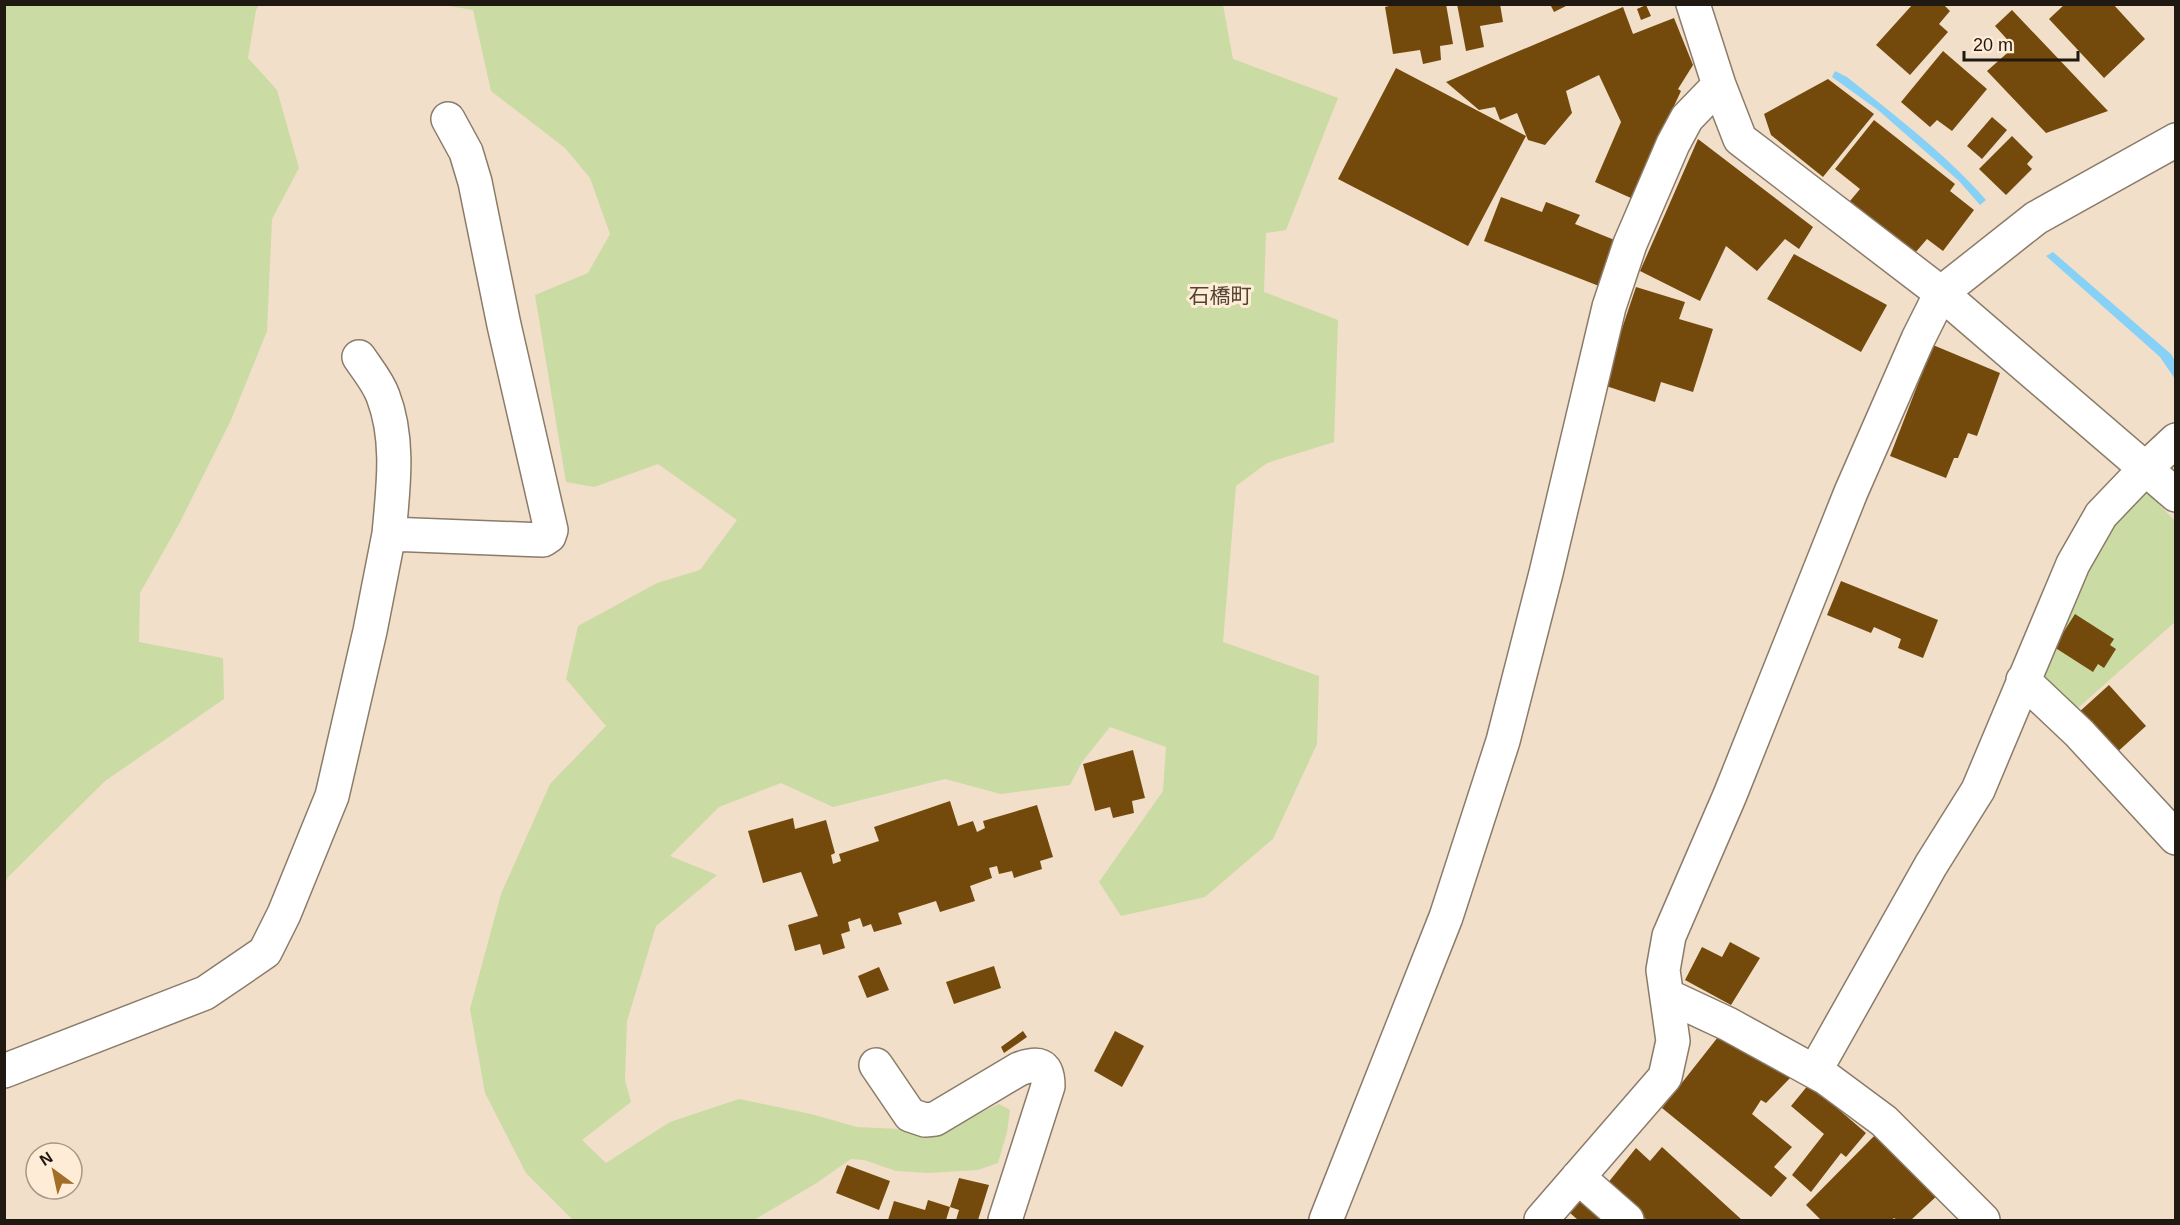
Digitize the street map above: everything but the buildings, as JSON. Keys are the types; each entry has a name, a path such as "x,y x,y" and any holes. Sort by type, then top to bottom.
{"street":[{"path":"1693,4 1719,85 1740,139 1941,293 2175,495"},
{"path":"1326,1221 1446,917 1503,741 1546,573 1609,307 1630,244 1672,144 1687,118 1719,85"},
{"path":"389,534 543,540 549,536 551,530 504,325 475,182 466,152 448,119"},
{"path":"1541,1221 1665,1077 1673,1041 1663,970 1669,936 1730,795 1851,492 1918,339 1941,293 2036,218 2175,140"},
{"path":"4,1071 205,993 265,952 284,914 333,796 389,534 393,491 393,430 383,394 359,357"},
{"path":"1815,1071 1930,865 1978,790 2022,680 2084,544 2102,515 2175,440"},
{"path":"2022,680 2079,733 2175,838"},
{"path":"1668,996 1728,1024 1815,1071 1884,1121 1983,1221"},
{"path":"876,1065 910,1115 925,1120 935,1119 1018,1069 1032,1064 1041,1066 1048,1074 1048,1086 1005,1221"},
{"path":"1578,1177 1627,1221"}],"green space":[{"path":"5,4 259,5 256,10 248,58 277,90 299,168 272,219 267,331 231,420 179,524 140,593 139,642 223,658 224,699 105,781 8,877 5,884"},
{"path":"443,5 1223,5 1233,59 1338,98 1286,230 1266,233 1264,292 1338,320 1334,442 1267,463 1236,486 1223,642 1319,676 1317,744 1273,839 1205,897 1121,916 1099,882 1163,791 1166,747 1110,727 1082,762 1070,785 1001,794 945,779 833,807 781,783 719,807 670,856 717,875 656,926 627,1021 625,1080 631,1102 582,1140 606,1163 670,1122 739,1099 811,1114 857,1127 921,1130 934,1135 999,1104 1010,1110 1007,1132 998,1163 978,1170 929,1173 896,1171 864,1160 851,1159 815,1184 754,1220 573,1220 526,1173 485,1093 470,1009 501,894 550,784 606,726 566,679 578,626 657,583 700,570 737,520 658,464 594,487 566,482 535,295 588,273 610,234 590,178 565,148 491,91 473,10"},
{"path":"2142,487 2175,521 2175,622 2071,714 2032,671 2108,521"}],"water":[{"path":"1835,71 1847,77 1919,136 1954,166 1986,200 1980,205 1959,181 1878,110 1832,77"},
{"path":"2053,252 2171,354 2175,361 2175,379 2160,357 2046,256"}],"district":[{"name":"石橋町","path":"1220,295"}]}
